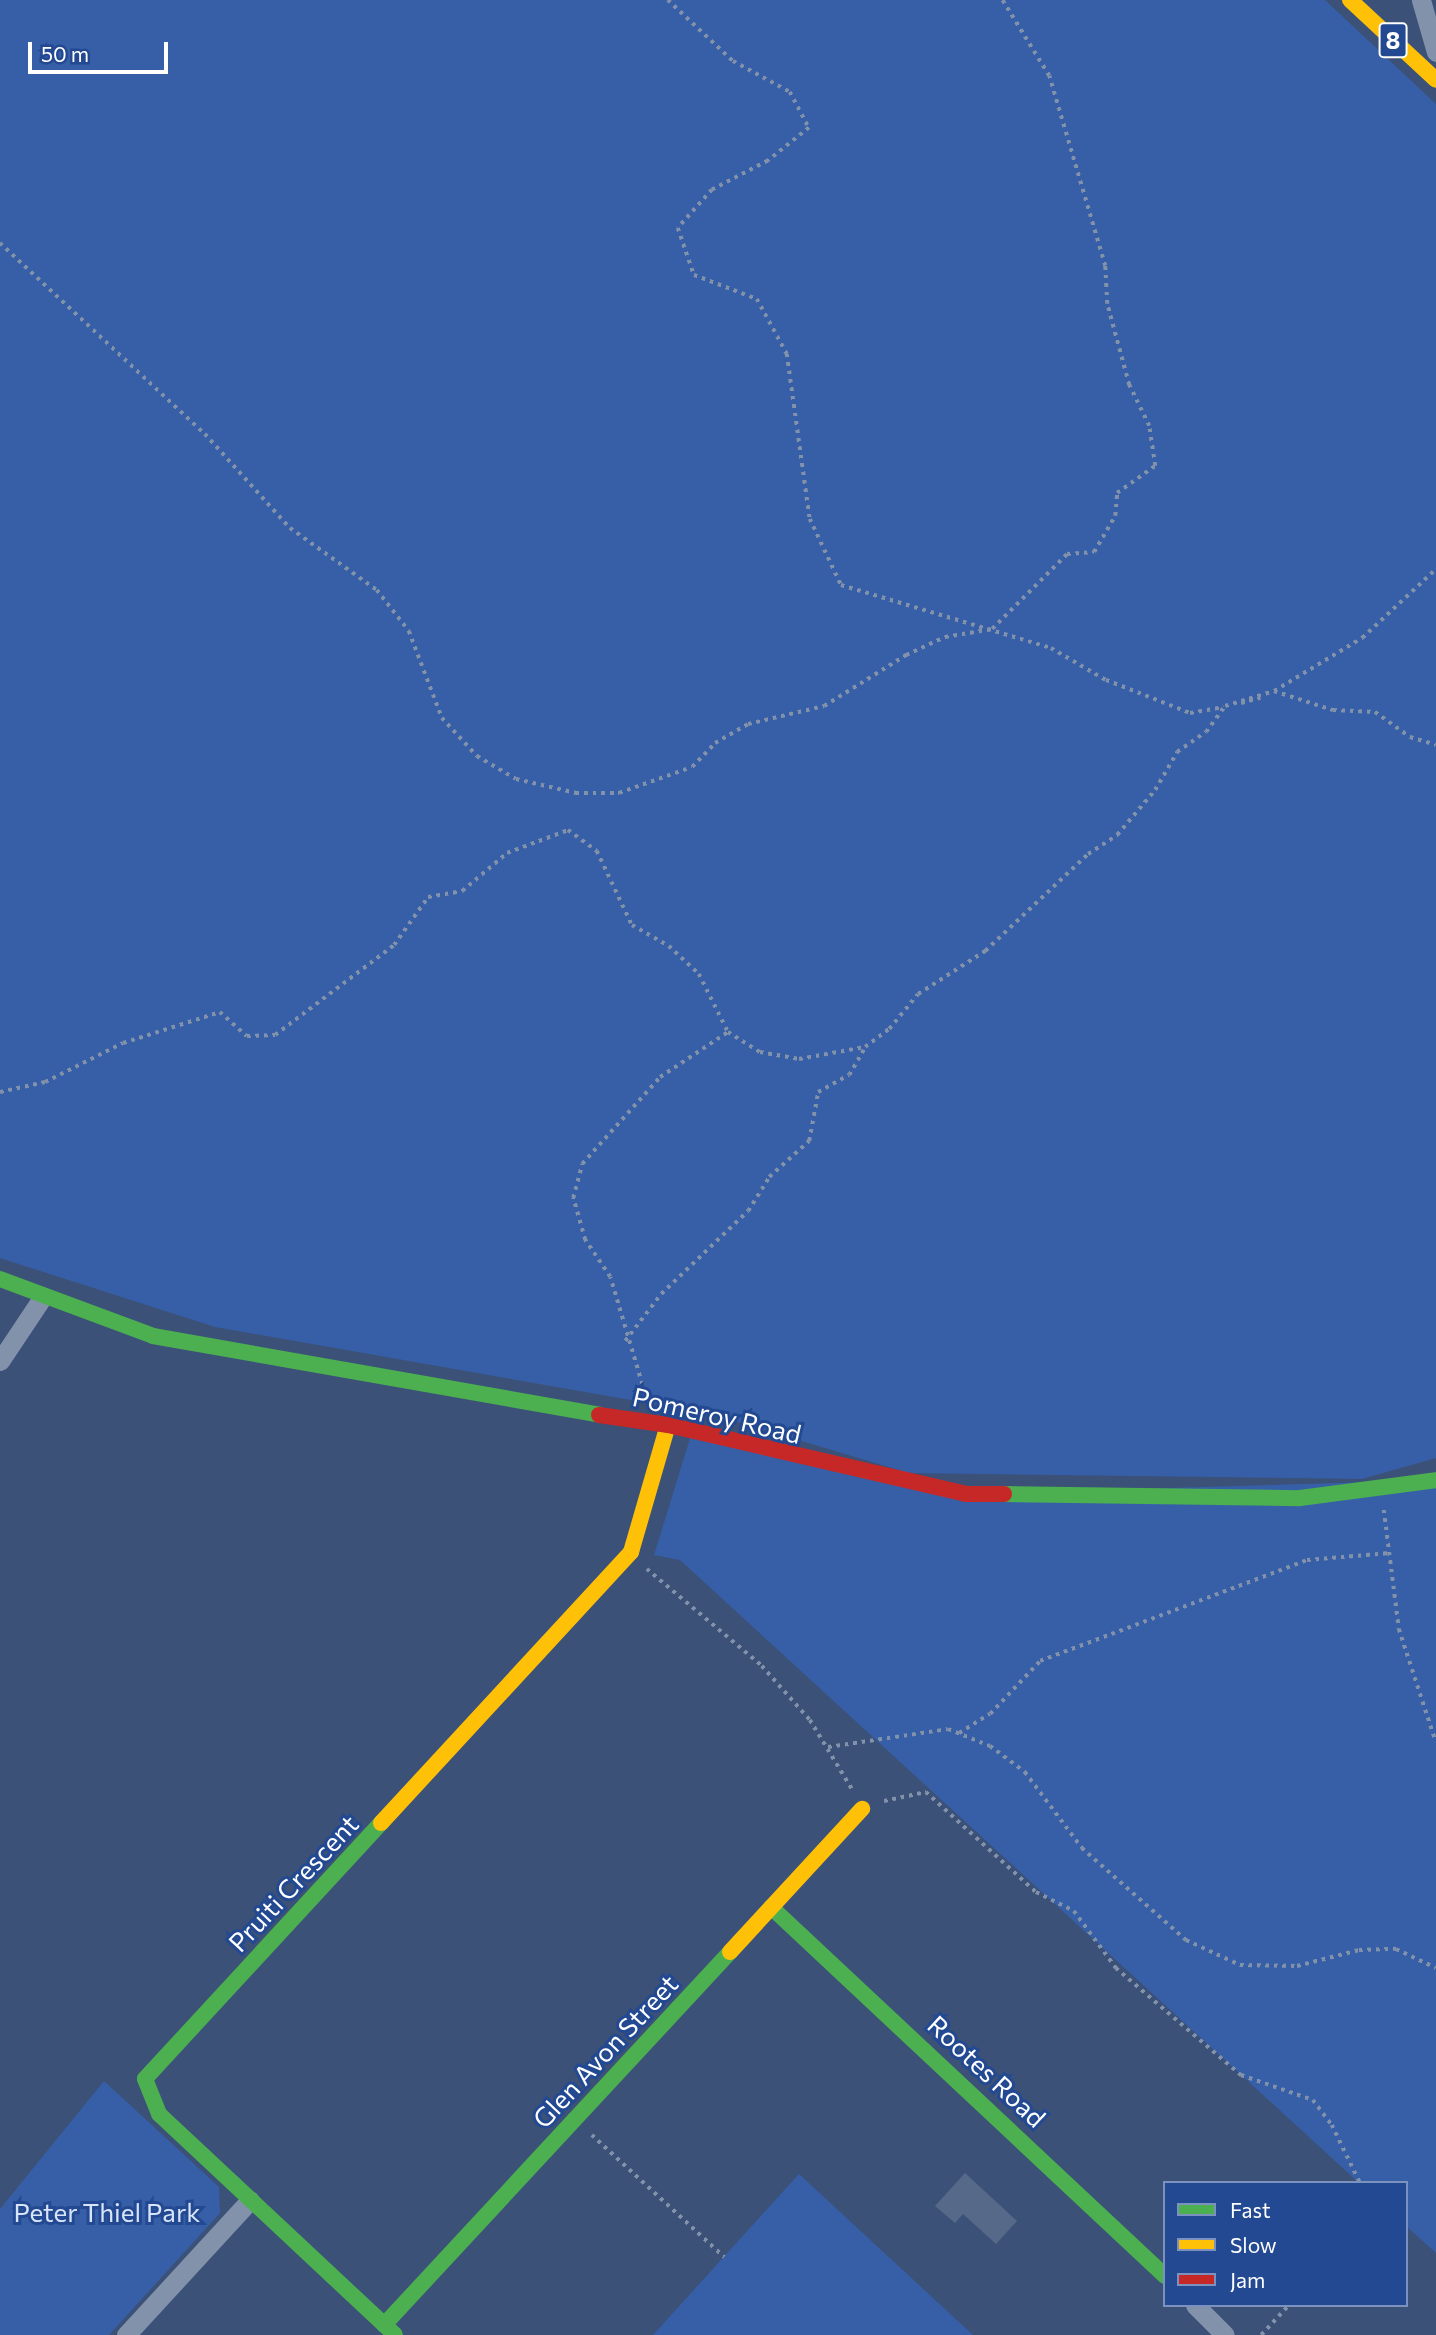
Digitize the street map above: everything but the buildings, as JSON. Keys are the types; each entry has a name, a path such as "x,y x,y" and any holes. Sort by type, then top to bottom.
{"street":[{"name":"8","path":"1350,0 1436,80"},
{"path":"1421,0 1436,52"},
{"name":"Pomeroy Road","path":"0,1279 42,1298 153,1336 514,1404 668,1425 965,1494 1300,1498 1436,1480"},
{"path":"0,1361 42,1298"},
{"name":"Pruiti Crescent","path":"389,2330 159,2114 145,2080 628,1555 668,1425"},
{"name":"Glen Avon Street","path":"389,2330 575,2119 862,1810"},
{"name":"Rootes Road","path":"771,1907 1163,2274"},
{"path":"126,2335 250,2200"},
{"path":"1197,2307 1225,2335"}],"path":[{"path":"668,0 733,61 790,92 809,128 768,161 712,190 678,228 694,275 757,299 787,355 810,519 841,585 1051,648 1106,680 1190,713 1274,691 1362,638 1436,569"},
{"path":"0,243 205,434 290,528 377,590 409,631 442,718 477,757 516,779 576,793 619,793 656,783 692,767 715,743 748,724 824,706 906,655 945,637 992,629 1068,554 1094,552 1115,516 1117,493 1155,466 1149,426 1129,385 1107,304 1105,266 1049,76 1002,0"},
{"path":"1274,691 1333,710 1375,712 1410,737 1436,745"},
{"path":"625,1341 661,1294 748,1211 769,1177 809,1141 818,1093 849,1075 865,1047 889,1029 918,994 985,951 1088,854 1118,835 1155,790 1177,752 1206,732 1225,706"},
{"path":"0,1092 45,1082 123,1043 193,1018 220,1012 247,1035 275,1035 394,945 428,897 462,891 507,853 568,830 597,852 632,925 669,946 699,975 728,1032 760,1052 799,1059 865,1047"},
{"path":"650,1423 625,1341 610,1277 585,1240 573,1198 582,1164 660,1077 728,1032"},
{"path":"1381,1487 1399,1629 1436,1742"},
{"path":"959,1733 990,1714 1040,1661 1307,1560 1390,1553"},
{"path":"628,1555 762,1666 828,1747 862,1810 926,1792 1036,1892 1074,1911 1116,1968 1241,2075 1314,2100 1332,2125 1359,2181"},
{"path":"828,1747 948,1729 990,1746 1025,1772 1082,1848 1186,1940 1240,1965 1297,1966 1359,1950 1396,1949 1436,1968"},
{"path":"575,2119 724,2257"},
{"path":"1261,2335 1287,2307"}],"green space":[{"path":"0,0 1325,0 1436,104 1436,1458 1362,1479 909,1473 711,1414 215,1327 0,1258"},
{"path":"692,1432 966,1494 1436,1480 1436,2253 1408,2228 1408,2181 1357,2181 680,1560 654,1555"},
{"name":"Peter Thiel Park","path":"104,2081 219,2187 220,2213 109,2335 0,2335 0,2209"},
{"path":"799,2174 973,2335 653,2335"}],"traffic: fast":[{"path":"0,1279 153,1336 599,1415"},
{"path":"1004,1494 1300,1498 1436,1480"},
{"path":"381,1823 145,2079 159,2114 395,2335"},
{"path":"771,1907 1163,2274"},
{"path":"384,2325 730,1952"}],"traffic: slow":[{"path":"1350,0 1436,80"},
{"path":"381,1823 631,1552 668,1425"},
{"path":"730,1952 862,1809"}],"traffic: jam":[{"path":"599,1415 668,1425 966,1494 1004,1494"}]}
